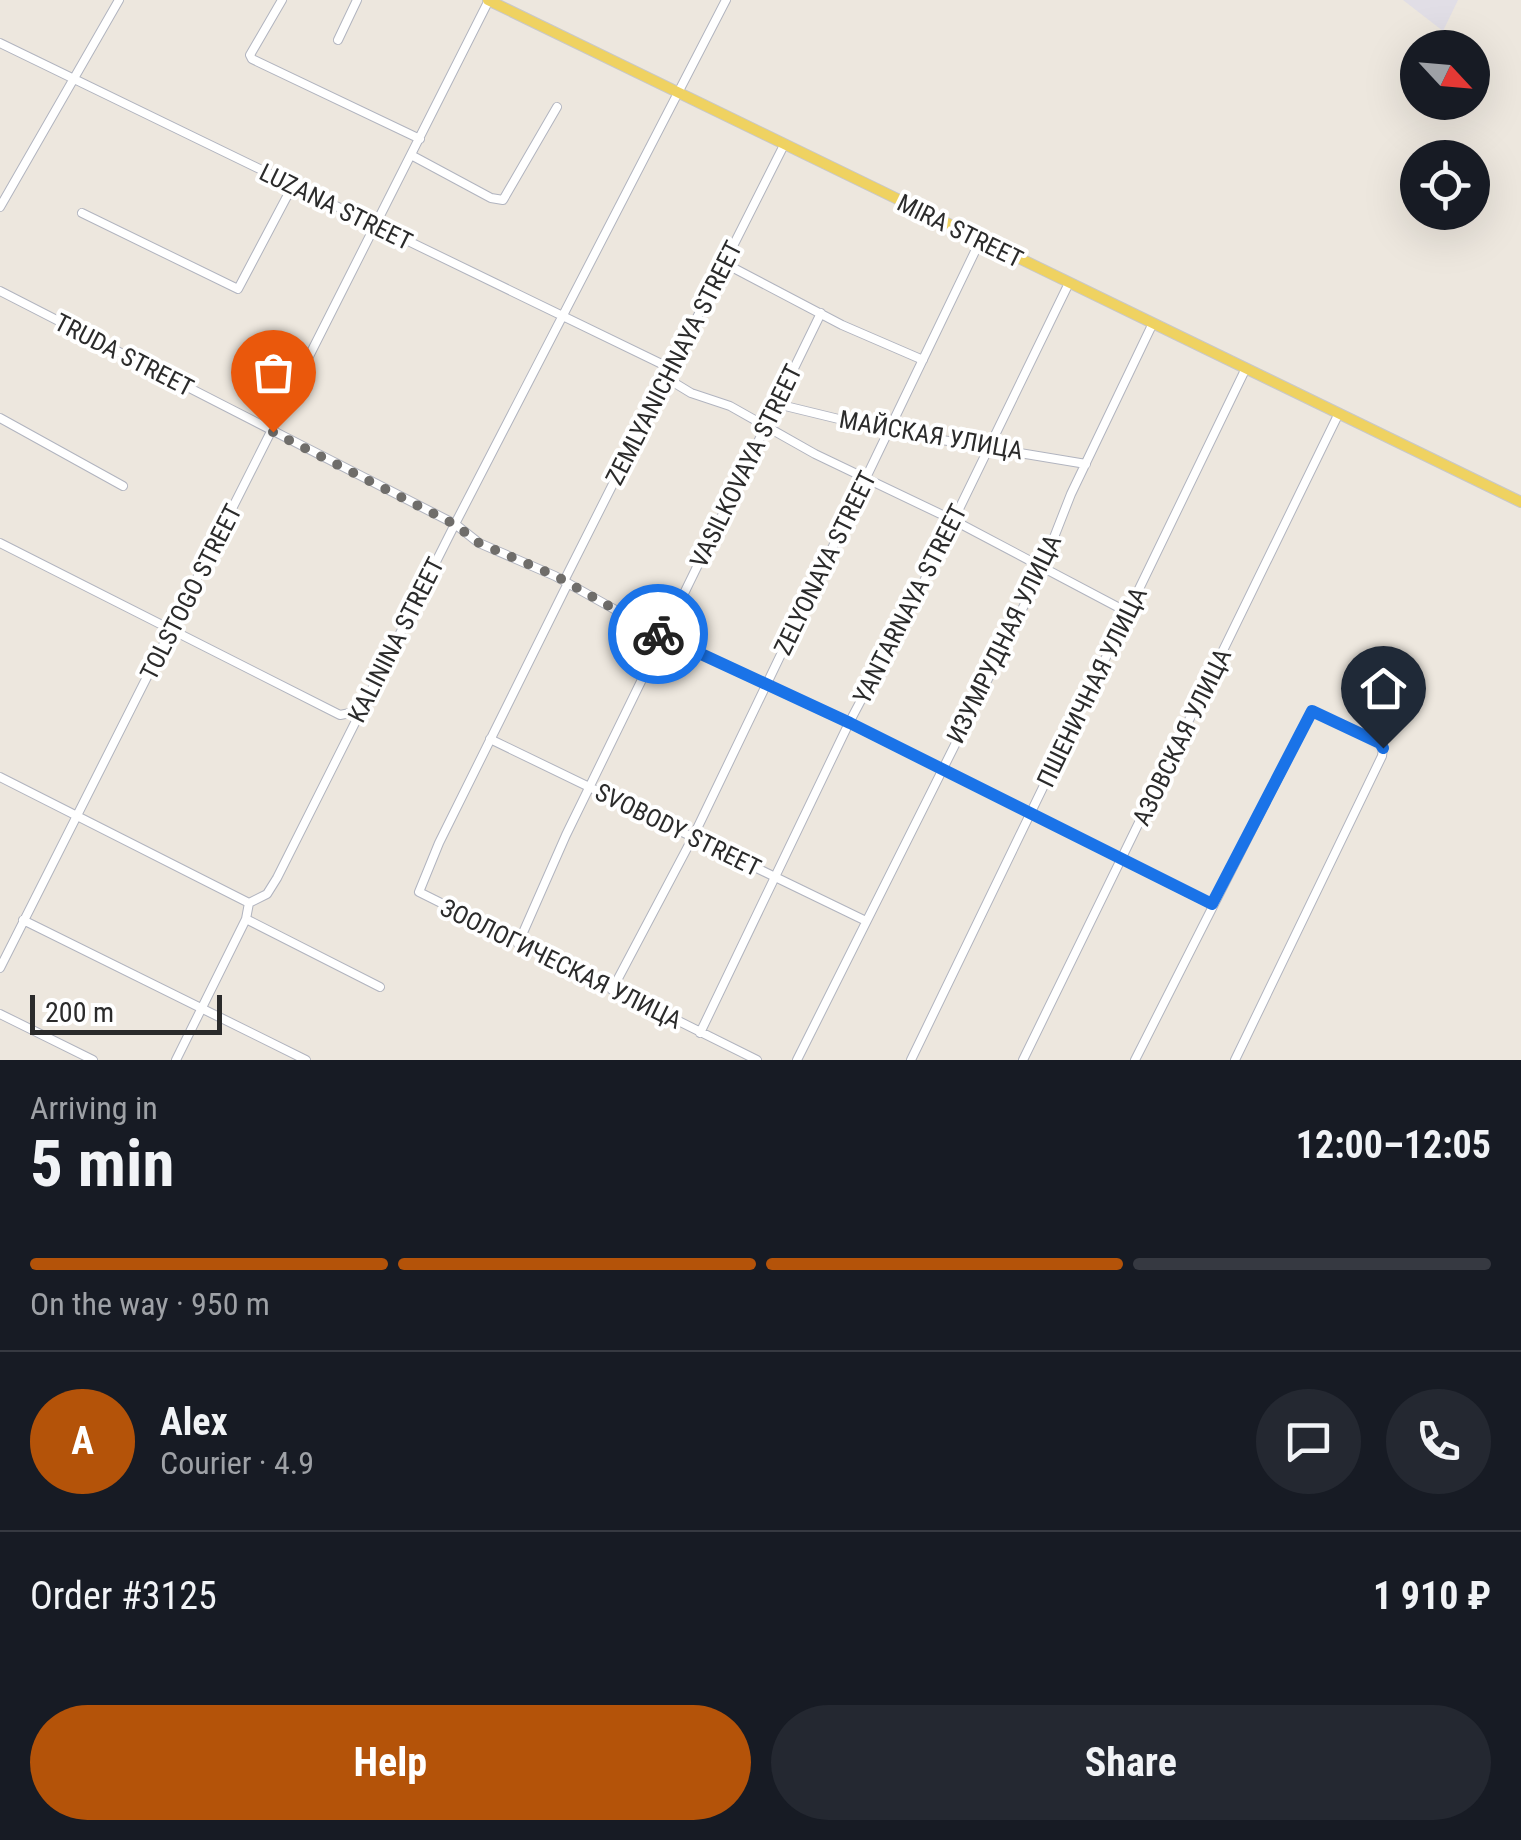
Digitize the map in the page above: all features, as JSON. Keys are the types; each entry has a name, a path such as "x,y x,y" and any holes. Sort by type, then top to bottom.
{"main road":[{"name":"MIRA STREET","path":"488,0 1521,502"}],"street":[{"path":"0,207 119,0"},
{"path":"282,0 250,55 252,59 420,139"},
{"path":"338,40 357,0"},
{"name":"TOLSTOGO STREET","path":"0,968 488,0"},
{"name":"KALININA STREET","path":"249,904 267,894 277,878 454,524 726,0"},
{"name":"LUZANA STREET","path":"0,43 563,318 670,374 692,393 730,406 1129,613"},
{"path":"412,155 491,198 503,200 557,107"},
{"name":"ZEMLYANICHNAYA STREET","path":"419,892 439,842 784,145"},
{"path":"82,213 238,290 293,185"},
{"name":"ZELYONAYA STREET","path":"612,990 693,837 980,241"},
{"path":"724,263 922,360"},
{"name":"YANTARNAYA STREET","path":"700,1032 1068,283"},
{"name":"TRUDA STREET","path":"0,291 454,524 479,543 566,583 662,636 850,723 1212,904"},
{"name":"VASILKOVAYA STREET","path":"518,944 566,834 822,313"},
{"name":"ИЗУМРУДНАЯ УЛИЦА","path":"797,1060 1042,568 1152,323"},
{"name":"ПШЕНИЧНАЯ УЛИЦА","path":"912,1060 1246,368"},
{"name":"МАЙСКАЯ УЛИЦА","path":"777,404 888,431 1086,464"},
{"name":"АЗОВСКАЯ УЛИЦА","path":"1023,1060 1339,413"},
{"path":"0,418 123,486"},
{"path":"0,543 340,715 360,711"},
{"path":"1136,1058 1312,711 1380,743 1382,756 1236,1060"},
{"name":"SVOBODY STREET","path":"490,739 866,921"},
{"path":"0,777 249,904 246,918 176,1060"},
{"name":"ЗООЛОГИЧЕСКАЯ УЛИЦА","path":"419,892 757,1060"},
{"path":"246,918 380,987"},
{"path":"24,920 306,1060"},
{"path":"0,1014 93,1060"}],"shaded area":[{"path":"1403,0 1458,0 1442,30"}],"way so far":[{"path":"273,432 454,524 479,543 556,576 658,634"}],"route":[{"path":"658,634 850,723 1212,904 1312,711 1380,743 1383,748"}]}
